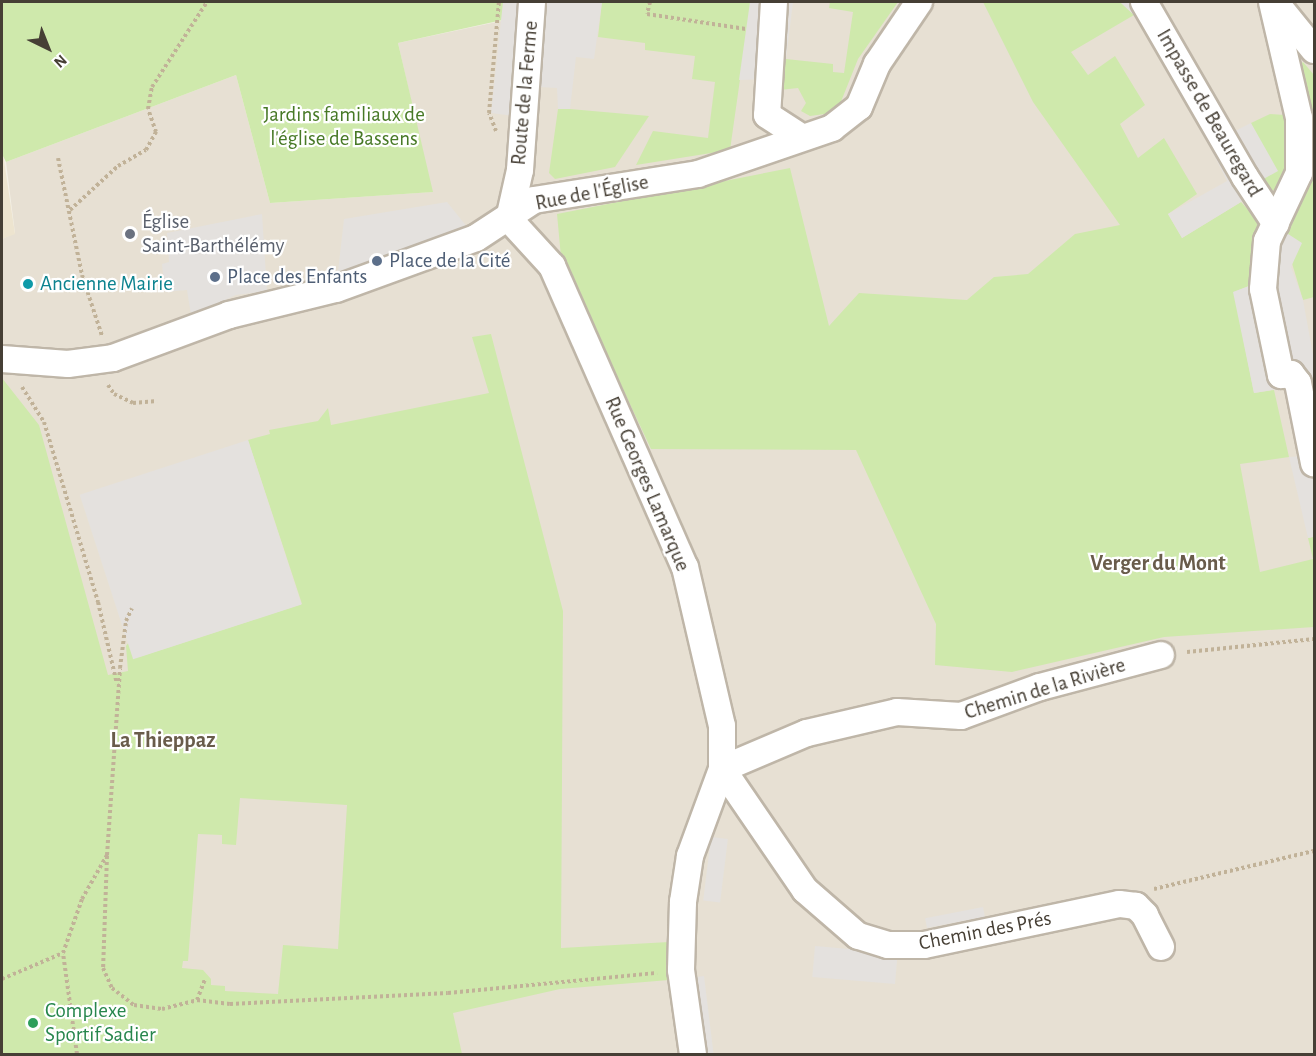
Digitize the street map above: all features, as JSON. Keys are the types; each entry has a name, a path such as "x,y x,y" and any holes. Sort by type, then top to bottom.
{"street":[{"name":"Route de la Ferme","path":"509,219 520,170 532,2"},
{"path":"774,2 767,115 801,137"},
{"name":"Rue de l'Église","path":"7,358 68,364 103,359 229,315 352,283 476,238 509,219 534,200 698,174 743,161 801,137 832,128 859,107 877,64 919,2"},
{"name":"Impasse de Beauregard","path":"1144,2 1245,177 1276,224"},
{"path":"1274,2 1314,50"},
{"name":"Impasse de Beauregard","path":"1274,2 1299,118 1299,173 1263,259 1263,289 1281,375 1291,374 1298,383 1314,463"},
{"name":"Rue Georges Lamarque","path":"509,219 552,266 685,567 722,726 722,770 690,856 683,902 681,970 693,1054"},
{"name":"Chemin de la Rivière","path":"722,770 807,734 897,712 961,716 1041,687 1161,655"},
{"name":"Chemin des Prés","path":"722,770 805,890 858,936 888,945 924,945 1119,904 1136,906"},
{"path":"1136,906 1145,915 1161,946"}],"path":[{"path":"70,210 118,166 146,150 156,132 148,109 152,87 207,2"},
{"path":"499,2 489,113 500,142"},
{"path":"650,2 647,14 747,29"},
{"path":"58,158 103,359 114,394 123,400 141,404 157,401"},
{"path":"7,358 14,378 44,422 98,602 118,691"},
{"path":"132,608 126,621 118,691 103,968 112,988 134,1005 162,1009 197,1000 230,1004 448,993 681,970"},
{"path":"1161,655 1314,639"},
{"path":"1136,906 1152,890 1314,850"},
{"path":"77,1054 63,952 82,899 108,855"},
{"path":"2,979 63,952"},
{"path":"197,1000 205,979"}],"shaded area":[{"path":"503,2 602,2 594,59 576,57 570,109 558,109 557,88 539,87 513,116 491,113"},
{"path":"507,2 1314,2 1314,1054 2,1054 2,239 15,233 6,162 236,75 270,203 432,192 398,43 506,20"},
{"path":"750,2 793,2 786,59 778,79 739,80"},
{"path":"1120,2 1161,2 1235,131 1251,123 1278,171 1260,181 1241,202 1182,238 1168,214 1227,181 1182,90 1134,15"},
{"path":"2,154 15,234 2,239"},
{"name":"Place de la Cité","path":"447,202 476,238 336,289 344,219"},
{"name":"Place des Enfants","path":"262,214 267,291 236,295 191,315 187,290 165,292 162,264 169,262 167,233"},
{"path":"1261,224 1282,230 1302,243 1291,267 1303,300 1314,360 1314,542 1313,537 1308,538 1289,457 1304,456 1289,387 1254,393 1233,292 1249,286 1252,253"},
{"path":"248,440 301,605 133,659 80,495"},
{"path":"711,837 728,839 720,903 703,901"},
{"path":"983,907 985,917 927,928 925,918"},
{"path":"815,946 898,953 895,984 812,977"},
{"path":"704,976 714,1054 706,1054 696,977"}],"green space":[{"name":"Jardins familiaux de l'église de Bassens","path":"2,2 507,2 507,19 398,43 433,192 270,203 236,75 6,162 2,154"},
{"path":"602,2 751,2 730,150 636,165 653,131 708,138 715,82 692,79 695,56 645,50 645,43 598,37"},
{"path":"830,2 898,2 858,59 840,104 832,113 810,116 801,111 806,103 798,88 780,90 778,79 786,59 833,64 833,72 844,73 853,12 829,8"},
{"path":"983,2 1120,2 1134,15 1071,52 1088,75 1115,56 1145,105 1120,124 1138,158 1164,138 1197,194 1168,214 1182,238 1241,202 1261,224 1252,253 1249,286 1234,292 1254,393 1274,390 1289,457 1240,464 1260,572 1313,559 1308,538 1313,537 1314,627 1164,637 1012,672 935,665 936,624 856,450 651,449 561,257 557,214 790,168 829,326 859,293 967,300 994,277 1028,274 1075,234 1120,225 1033,102"},
{"path":"1303,62 1314,75 1314,297 1303,300 1282,230 1298,67"},
{"path":"558,109 649,116 615,167 555,179 549,173"},
{"path":"1270,114 1285,115 1291,164 1279,192 1264,188 1260,181 1251,123"},
{"path":"491,334 563,611 561,948 669,942 669,980 560,989 453,1013 462,1054 2,1054 2,378 39,425 108,675 128,671 126,646 132,638 139,657 302,604 248,440 270,434 269,430 318,421 328,408 331,425 489,393 472,337","holes":["240,798 347,805 338,949 283,945 278,994 225,991 225,986 211,985 211,979 203,970 182,968 183,961 188,961 198,834 222,835 222,844 236,845"]}],"place":[{"name":"Église Saint-Barthélémy","path":"130,234"},
{"name":"Place de la Cité","path":"377,261"},
{"name":"Place des Enfants","path":"215,277"},
{"name":"Ancienne Mairie","path":"28,284"},
{"name":"Complexe Sportif Sadier","path":"33,1023"}],"district":[{"name":"Verger du Mont","path":"1158,564"},
{"name":"La Thieppaz","path":"163,741"}]}
